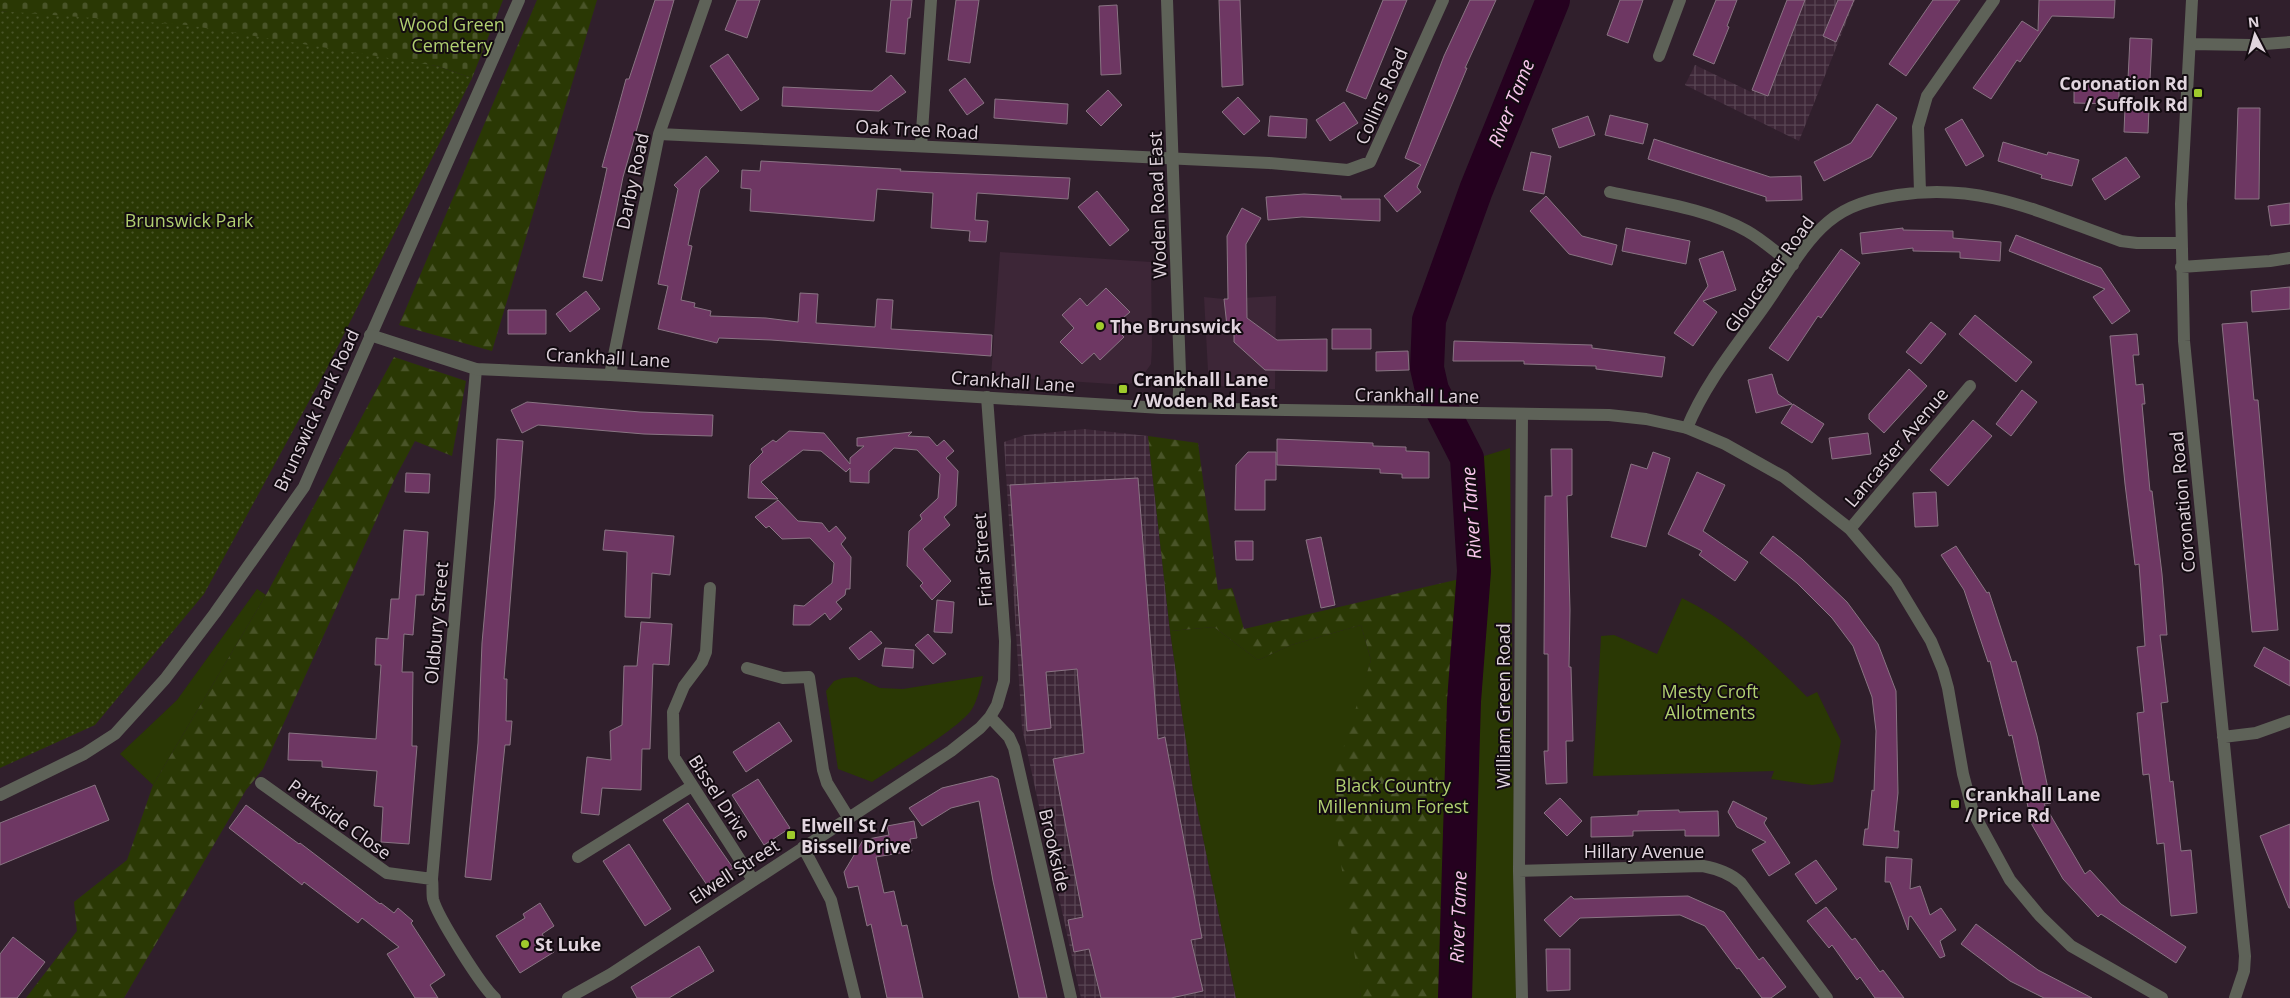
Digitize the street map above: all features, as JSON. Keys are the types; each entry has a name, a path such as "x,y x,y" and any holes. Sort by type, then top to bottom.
{"street":[{"name":"Brunswick Park Road","path":"0,795 84,754 115,734 165,679 215,613 304,487 519,0"},
{"name":"Darby Road","path":"610,374 659,134 706,0"},
{"path":"921,146 931,0"},
{"name":"Woden Road East","path":"1167,0 1180,373 1178,408"},
{"name":"Collins Road","path":"1173,159 1348,170 1370,162 1443,0"},
{"path":"1658,56 1680,0"},
{"path":"1920,192 1918,127 1926,96 1994,0"},
{"name":"Coronation Road","path":"2192,0 2180,243 2184,342 2245,956 2244,971 2235,998"},
{"path":"2190,44 2250,45 2290,42"},
{"name":"Oak Tree Road","path":"659,134 1173,159"},
{"path":"1610,192 1714,216 1748,231 1793,265"},
{"name":"Gloucester Road","path":"1687,428 1706,390 1812,239 1838,214 1877,198 1920,192 1975,194 2011,201 2121,241 2180,243"},
{"path":"2181,268 2290,258"},
{"name":"Crankhall Lane","path":"370,335 476,369 610,374 1178,408 1609,415 1646,419 1687,428 1725,444 1784,478 1850,529 1896,583 1937,656 1948,688 1962,774 1974,812 2010,880 2040,916 2071,946 2162,998"},
{"name":"Oldbury Street","path":"476,369 432,880 434,900 441,917 481,982 495,998"},
{"name":"Lancaster Avenue","path":"1850,529 1970,386"},
{"name":"Friar Street","path":"987,397 1005,641 1001,694 990,718"},
{"name":"William Green Road","path":"1522,414 1519,870 1522,998"},
{"name":"Bissel Drive","path":"710,588 706,652 702,662 684,686 673,712 674,757 753,880"},
{"path":"747,668 783,678 809,677 823,770 831,789 848,817"},
{"name":"Elwell Street","path":"568,998 611,974 951,751 990,718"},
{"name":"Brookside","path":"990,718 1009,737 1014,748 1071,998"},
{"path":"2223,737 2256,733 2290,721"},
{"name":"Parkside Close","path":"261,783 387,874 432,880"},
{"path":"578,857 692,786"},
{"path":"803,847 831,900 855,998"},
{"name":"Hillary Avenue","path":"1519,870 1703,866 1719,869 1734,876 1741,883 1827,998"}],"shaded area":[{"path":"1788,0 1855,0 1799,141 1685,85 1695,65 1751,92"},
{"path":"1000,252 1151,262 1151,364 1142,377 1128,385 991,376"},
{"path":"1276,296 1275,389 1227,388 1219,385 1211,379 1208,371 1204,297 1224,299"},
{"path":"1084,429 1148,436 1170,631 1193,788 1236,998 1081,998 1022,728 1004,442 1025,435"}],"green space":[{"name":"Wood Green Cemetery","path":"0,0 503,0 472,78 437,66 0,11"},
{"path":"537,0 597,0 492,351 399,325"},
{"name":"Brunswick Park","path":"0,11 187,25 437,66 472,78 326,370 204,594 95,725 0,768"},
{"path":"394,357 466,381 452,456 415,441 396,476 263,769 246,790 124,998 26,998 77,931 74,902 127,860 153,785 266,595"},
{"name":"Black Country Millennium Forest","path":"1148,436 1198,443 1218,590 1232,588 1244,629 1464,578 1447,998 1361,998 1330,790 1371,660 1361,625 1291,645 1258,660 1214,627 1170,631"},
{"path":"1510,448 1516,998 1468,998 1473,919 1476,777 1484,622 1485,551 1481,457"},
{"path":"257,589 266,595 153,785 120,754 177,700"},
{"name":"Mesty Croft Allotments","path":"1682,598 1717,618 1749,642 1807,697 1817,692 1841,741 1833,782 1812,785 1771,779 1774,771 1593,776 1601,636 1614,635 1657,654"},
{"path":"1361,625 1371,660 1353,723 1358,968 1361,998 1236,998 1193,789 1170,631 1214,627 1258,660 1291,645"},
{"path":"983,676 976,701 965,717 941,736 872,782 838,769 826,691 834,681 856,677 880,688 903,689"}],"building":[{"path":"655,0 674,0 623,177 602,281 583,277 607,168 602,167 626,79 629,79"},
{"path":"737,0 760,0 747,38 725,30"},
{"path":"891,0 912,0 910,18 908,18 905,54 886,52"},
{"path":"956,0 979,0 970,63 948,60"},
{"path":"1219,0 1240,0 1243,85 1222,87"},
{"path":"1383,0 1407,0 1366,99 1346,91"},
{"path":"1470,0 1496,0 1465,68 1467,68 1417,187 1421,192 1397,212 1384,196 1421,165 1405,158 1444,56"},
{"path":"1620,0 1643,0 1628,43 1607,35"},
{"path":"1716,0 1737,0 1727,26 1729,27 1714,64 1693,55"},
{"path":"1787,0 1805,0 1768,96 1752,90"},
{"path":"1838,0 1854,0 1836,42 1823,36"},
{"path":"1933,0 1960,0 1906,76 1889,64"},
{"path":"2039,0 2115,0 2114,18 2052,16 2020,62 2017,60 1991,99 1973,88 2022,21 2038,31"},
{"path":"1117,5 1121,74 1101,75 1099,6"},
{"path":"2130,38 2152,39 2150,80 2128,79"},
{"path":"728,54 759,99 741,111 710,66"},
{"path":"891,75 906,92 879,111 782,106 783,87 872,91"},
{"path":"965,78 984,103 967,115 949,90"},
{"path":"2074,80 2119,81 2119,104 2074,103"},
{"path":"1108,90 1122,105 1101,126 1086,111"},
{"path":"1238,97 1260,121 1244,135 1222,112"},
{"path":"995,99 1068,104 1067,124 994,118"},
{"path":"1344,102 1358,123 1330,141 1316,120"},
{"path":"1877,104 1897,118 1871,157 1824,181 1814,162 1851,143"},
{"path":"2125,108 2149,109 2148,133 2124,132"},
{"path":"2238,108 2260,108 2259,199 2235,199"},
{"path":"1610,115 1648,124 1643,144 1605,135"},
{"path":"1270,116 1307,119 1306,138 1268,136"},
{"path":"1588,116 1595,135 1559,148 1552,129"},
{"path":"1962,119 1984,156 1966,166 1945,129"},
{"path":"1654,139 1770,177 1801,176 1802,200 1766,201 1766,197 1648,159"},
{"path":"2003,142 2047,155 2048,152 2079,160 2072,186 2041,178 2042,175 1998,161"},
{"path":"1531,152 1551,156 1544,194 1523,190"},
{"path":"706,156 719,171 700,189 688,245 692,246 681,300 695,303 694,307 711,311 710,316 766,318 798,322 800,293 818,294 816,323 875,327 877,299 893,300 891,329 992,335 991,356 771,340 719,338 717,343 658,329 668,286 658,284 678,189 674,185"},
{"path":"2126,157 2140,177 2105,200 2092,179"},
{"path":"761,161 901,169 900,171 1070,178 1068,199 977,193 975,220 988,221 986,242 969,241 970,231 931,228 933,193 877,189 874,221 750,211 751,189 741,188 742,170 760,171"},
{"path":"1097,191 1129,230 1110,246 1078,207"},
{"path":"1304,194 1341,196 1341,199 1380,199 1380,221 1302,217 1268,220 1266,197"},
{"path":"1546,196 1582,236 1617,245 1612,265 1569,254 1530,211"},
{"path":"2290,203 2290,224 2271,226 2268,206"},
{"path":"1242,208 1261,218 1246,244 1247,318 1277,340 1327,339 1327,371 1265,370 1234,342 1234,332 1227,326 1224,299 1228,299 1227,236"},
{"path":"1626,228 1690,241 1686,264 1622,251"},
{"path":"1903,228 1903,230 1953,231 1953,238 2001,242 2000,261 1960,258 1960,252 1913,251 1913,248 1862,254 1860,233"},
{"path":"2016,235 2101,268 2130,311 2112,324 2093,297 2105,289 2009,251"},
{"path":"1841,249 1860,263 1821,318 1818,316 1788,361 1769,348"},
{"path":"1723,251 1736,290 1703,301 1717,312 1693,346 1674,333 1708,286 1699,259"},
{"path":"2290,287 2290,309 2252,312 2251,291"},
{"name":"The Brunswick","path":"1106,288 1130,312 1123,318 1129,324 1120,333 1124,337 1100,360 1094,353 1082,364 1060,342 1074,328 1062,315 1080,298 1087,306"},
{"path":"586,291 600,309 570,332 556,314"},
{"path":"508,310 546,310 546,334 508,334"},
{"path":"1975,315 2032,362 2016,382 1959,334"},
{"path":"1931,322 1946,334 1921,364 1906,352"},
{"path":"2247,322 2254,400 2258,400 2278,630 2252,632 2222,324"},
{"path":"1332,329 1371,329 1371,349 1332,349"},
{"path":"2137,334 2139,355 2133,355 2136,385 2143,384 2145,404 2142,404 2150,491 2152,491 2162,574 2167,635 2160,635 2168,702 2161,703 2170,782 2173,781 2181,851 2191,850 2197,913 2171,916 2164,843 2157,844 2149,774 2143,775 2137,713 2144,712 2137,647 2145,646 2139,564 2135,565 2110,336"},
{"path":"1454,341 1592,345 1592,348 1665,357 1662,377 1596,369 1596,366 1524,364 1524,361 1453,361"},
{"path":"1408,351 1409,370 1376,371 1376,352"},
{"path":"1909,369 1927,386 1884,433 1869,419 1869,414"},
{"path":"1772,374 1778,394 1792,404 1756,413 1748,380"},
{"path":"2022,390 2037,402 2011,436 1996,424"},
{"path":"527,402 640,412 713,415 712,436 644,434 538,425 522,433 511,410"},
{"path":"1793,404 1824,424 1812,443 1781,423"},
{"path":"1973,420 1992,436 1948,486 1930,470"},
{"path":"789,431 824,433 850,464 850,458 864,446 857,446 857,438 912,432 908,436 929,437 937,446 944,440 954,451 946,458 958,471 956,506 944,517 950,525 923,549 951,581 932,600 920,586 923,583 907,566 909,531 922,519 920,515 938,498 940,474 917,450 894,448 869,471 869,483 850,482 850,468 846,472 821,451 803,450 761,482 778,499 748,498 750,465 763,452 761,449 773,440 776,442"},
{"path":"1868,433 1871,454 1832,459 1829,438"},
{"path":"497,439 523,441 504,679 507,679 506,721 512,721 510,745 505,745 491,880 465,877 478,743 482,643 495,498"},
{"path":"1277,439 1373,443 1373,446 1406,447 1406,451 1429,452 1429,478 1402,478 1402,474 1380,473 1380,469 1277,465"},
{"path":"1551,449 1572,449 1572,495 1567,496 1570,610 1569,667 1571,667 1573,741 1566,741 1567,783 1546,784 1544,751 1548,751 1548,654 1544,654 1545,496 1552,496"},
{"path":"1248,452 1276,452 1276,480 1265,480 1265,510 1235,510 1236,465"},
{"path":"1653,452 1670,458 1646,547 1611,537 1631,464 1647,469"},
{"path":"1697,472 1725,485 1703,531 1748,562 1735,581 1699,555 1702,551 1668,534"},
{"path":"406,473 430,474 429,493 405,492"},
{"path":"1138,478 1158,739 1165,737 1202,938 1191,940 1203,991 1171,998 1101,998 1089,949 1074,952 1068,920 1083,917 1053,759 1084,753 1077,669 1046,672 1051,728 1027,731 1010,485"},
{"path":"1936,492 1938,526 1915,527 1913,493"},
{"path":"778,500 798,521 822,523 829,532 836,526 846,538 841,544 851,557 850,589 846,589 845,595 836,602 842,609 830,620 825,613 810,625 793,625 794,605 804,606 832,583 834,563 810,538 782,539 769,526 766,528 755,517"},
{"path":"404,530 428,532 424,595 416,595 413,635 404,634 402,672 413,672 412,746 417,746 409,844 381,842 383,807 374,806 377,771 322,767 322,761 288,760 289,733 376,739 381,665 375,665 376,638 388,639 391,599 399,599"},
{"path":"605,530 674,536 670,575 652,573 650,618 625,617 627,552 603,550"},
{"path":"1773,536 1802,559 1847,602 1878,644 1896,691 1898,793 1894,831 1899,831 1898,848 1863,845 1865,829 1868,829 1872,790 1874,791 1876,731 1872,697 1853,646 1832,618 1797,583 1760,553"},
{"path":"1321,537 1335,605 1321,608 1306,540"},
{"path":"1235,541 1253,541 1253,560 1236,560"},
{"path":"1956,546 1987,593 1989,592 2012,662 2016,661 2037,736 2051,803 2044,804 2085,874 2090,870 2121,904 2186,947 2176,963 2101,914 2098,917 2063,879 2032,825 2012,735 2009,736 1990,661 1988,662 1964,590 1941,555"},
{"path":"937,600 954,602 952,633 934,632"},
{"path":"641,622 672,624 669,665 653,664 650,749 642,749 641,790 602,788 599,815 581,813 587,757 611,760 610,731 622,725 624,666 637,666"},
{"path":"871,631 882,643 859,660 849,648"},
{"path":"928,634 946,654 933,664 915,645"},
{"path":"2264,647 2290,661 2290,686 2254,666"},
{"path":"885,648 914,650 913,668 882,666"},
{"path":"779,722 792,741 746,772 733,752"},
{"path":"992,776 998,779 1047,998 1019,998 993,881 979,801 951,808 922,826 909,808 942,788"},
{"path":"758,779 790,828 764,845 732,795"},
{"path":"95,785 109,820 0,865 0,823"},
{"path":"1560,798 1582,821 1567,836 1544,813"},
{"path":"1733,801 1767,818 1764,823 1790,863 1769,876 1752,850 1766,842 1737,827 1728,812"},
{"path":"688,803 733,868 707,885 663,820"},
{"path":"246,805 300,843 380,904 394,913 398,908 413,921 411,923 445,975 430,985 438,998 415,998 387,954 399,947 362,918 358,923 304,882 302,885 229,828"},
{"path":"1679,810 1679,812 1718,811 1719,836 1685,836 1685,830 1633,831 1633,836 1591,837 1591,817 1638,815 1638,811"},
{"path":"914,821 917,838 910,839 912,851 876,857 884,893 894,891 902,926 907,925 923,998 887,998 871,924 867,926 858,886 848,888 844,872 863,840 889,835 887,826"},
{"path":"2290,824 2290,908 2289,908 2260,836"},
{"path":"629,844 671,909 645,926 603,861"},
{"path":"1886,857 1912,859 1910,889 1920,886 1930,915 1941,908 1956,930 1940,941 1945,956 1940,958 1911,916 1909,917 1908,930 1890,882 1885,882"},
{"path":"1816,860 1837,889 1816,904 1795,874"},
{"path":"1571,896 1574,899 1688,896 1724,912 1759,960 1763,957 1786,987 1771,998 1762,998 1739,968 1737,969 1705,926 1680,915 1580,918 1560,937 1544,920"},
{"name":"St Luke","path":"540,903 554,926 542,934 554,952 520,973 496,936 525,918 523,914"},
{"path":"1826,907 1852,940 1855,938 1880,972 1883,970 1904,998 1875,998 1860,977 1857,980 1832,945 1829,948 1807,921"},
{"path":"1976,924 2038,970 2092,998 2044,998 2010,981 1961,944"},
{"path":"13,937 45,962 17,998 0,998 0,954"},
{"path":"699,946 714,971 669,998 637,998 631,987"},
{"path":"1546,949 1570,949 1570,990 1547,991"}],"waterway":[{"name":"River Tame","path":"1455,998 1464,701 1474,571 1467,458 1432,390 1427,368 1429,320 1476,190 1553,0"}],"place":[{"name":"Coronation Rd / Suffolk Rd","path":"2198,93"},
{"name":"The Brunswick","path":"1100,326"},
{"name":"Crankhall Lane / Woden Rd East","path":"1123,389"},
{"name":"Crankhall Lane / Price Rd","path":"1955,804"},
{"name":"Elwell St / Bissell Drive","path":"791,835"},
{"name":"St Luke","path":"525,944"}]}
